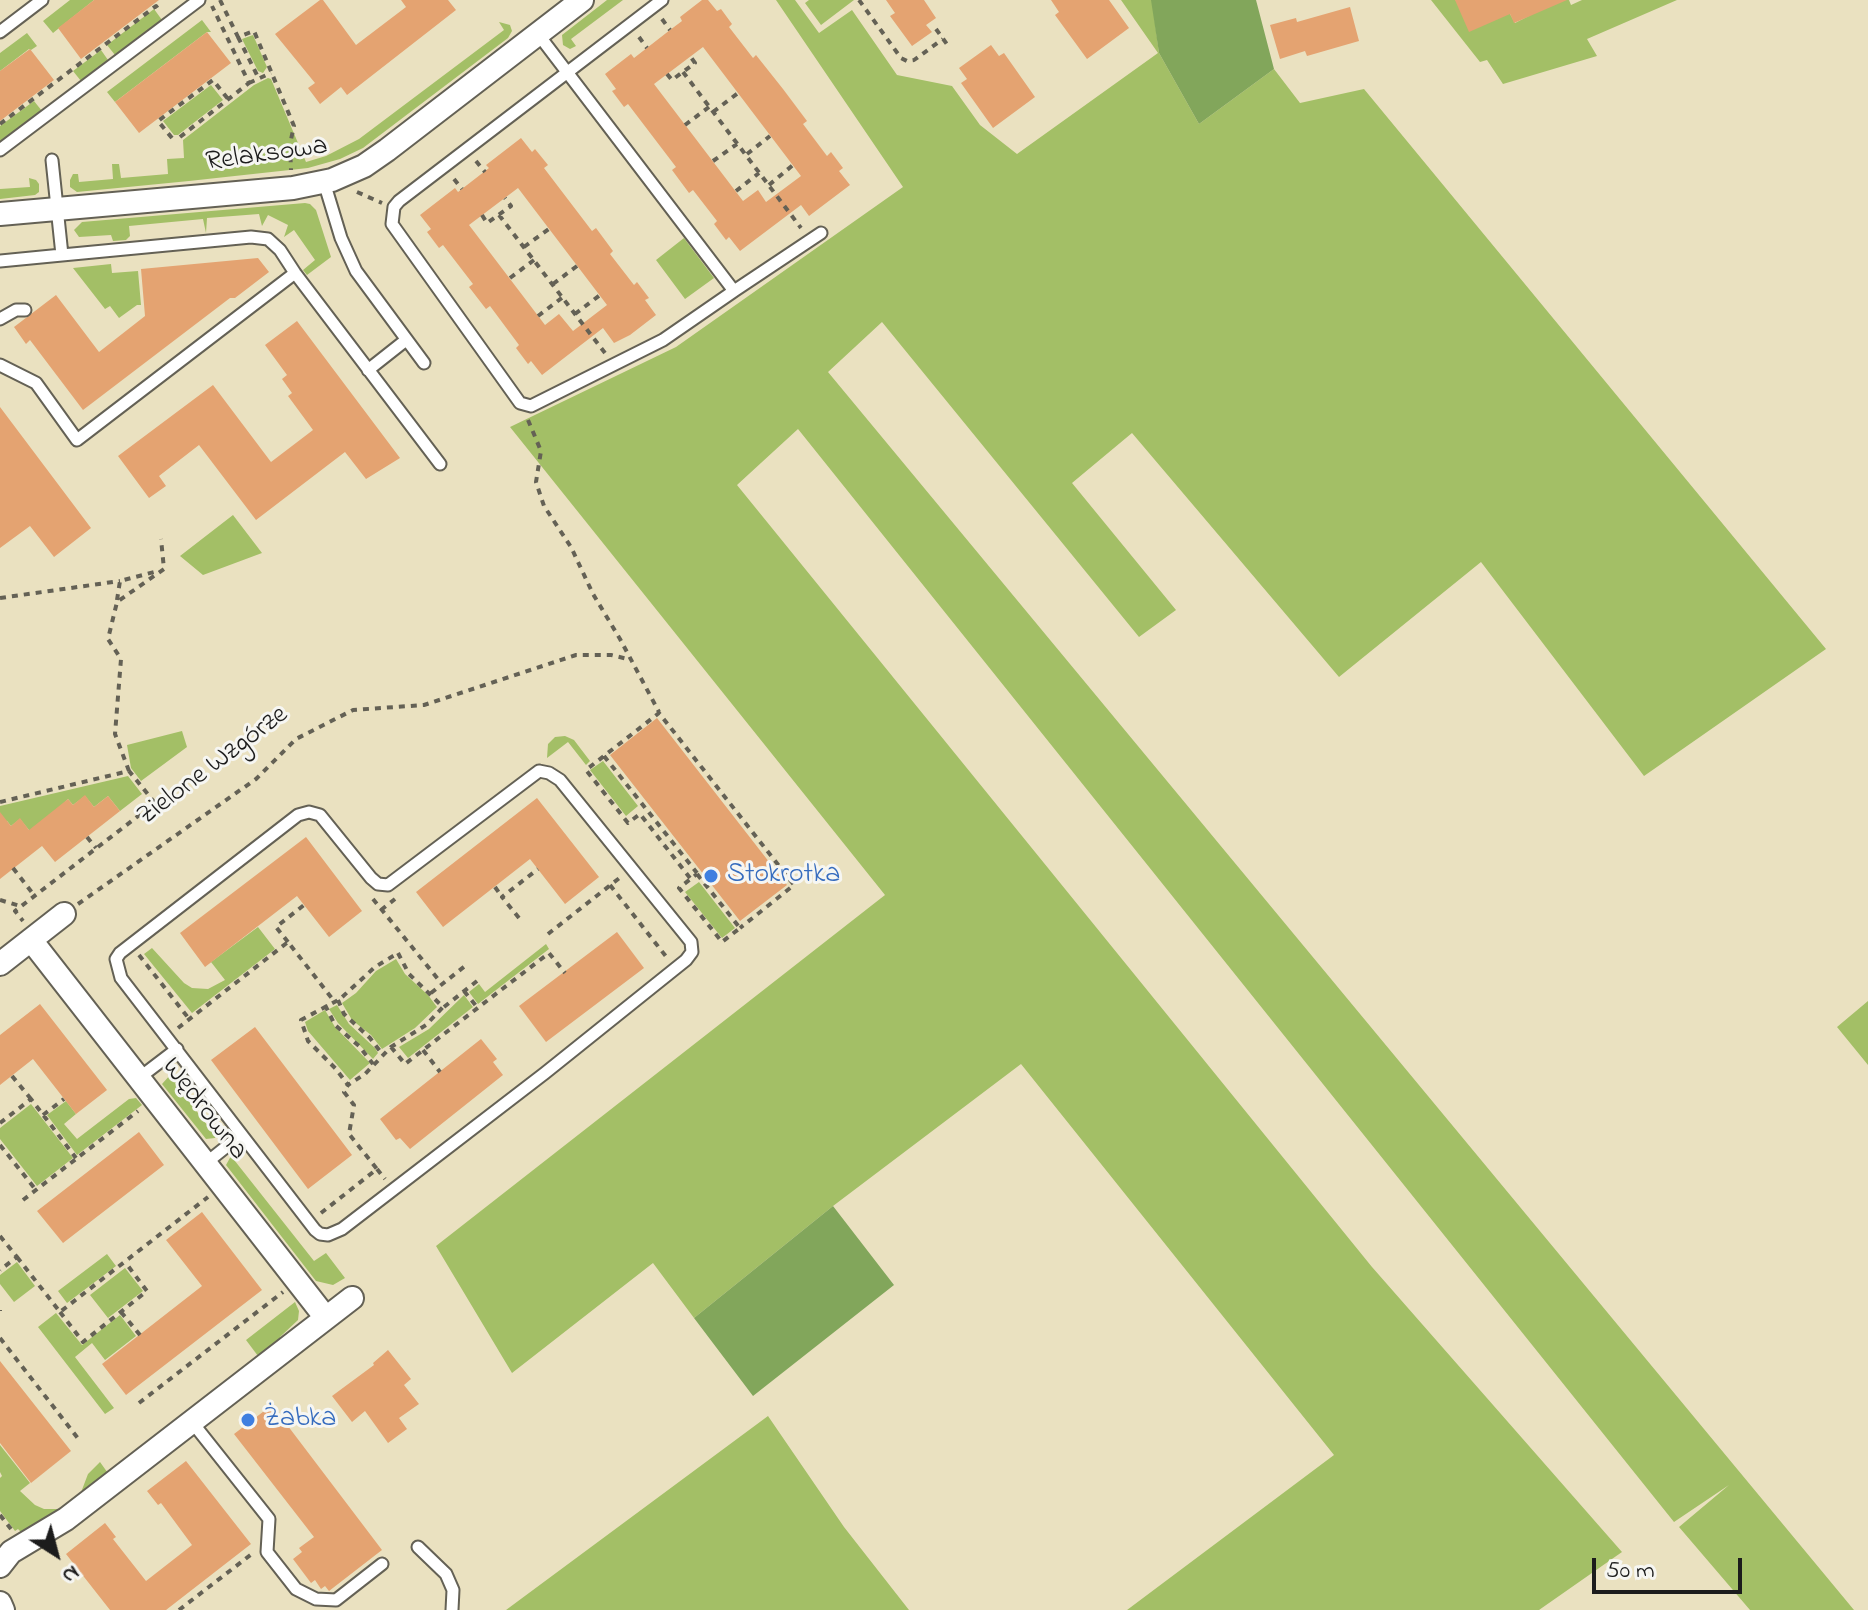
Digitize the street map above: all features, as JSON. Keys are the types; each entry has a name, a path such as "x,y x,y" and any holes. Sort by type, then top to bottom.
{"street":[{"name":"Relaksowa","path":"0,214 293,188 324,182 374,159 582,0"},
{"path":"0,964 29,933 64,914"},
{"name":"Wędrowna","path":"29,933 326,1318"},
{"path":"0,1566 11,1552 66,1519 352,1298"},
{"path":"0,1603 3,1610"}],"lane":[{"path":"0,32 42,0"},
{"path":"0,150 199,0"},
{"path":"662,0 399,201 394,207 392,224 395,231 520,403 531,406 663,340 816,236"},
{"path":"538,34 734,291"},
{"path":"52,160 62,255"},
{"path":"324,182 341,238 356,271 424,363"},
{"path":"0,261 260,237 275,243 440,464"},
{"path":"0,365 36,383 77,440 295,273"},
{"path":"0,319 16,310 25,310"},
{"path":"368,370 406,340"},
{"path":"539,771 549,773 560,780 691,942 692,952 686,960 545,1073 335,1233 320,1234 315,1230 167,1037 121,978 116,959 298,815 309,812 320,815 371,878 378,884 388,885 539,771"},
{"path":"139,1078 177,1049"},
{"path":"206,1163 241,1135"},
{"path":"192,1422 269,1519 267,1552 296,1589 323,1600 336,1600 382,1564"},
{"path":"418,1547 446,1574 453,1590 452,1610"}],"path":[{"path":"209,0 249,83"},
{"path":"220,0 259,79"},
{"path":"859,0 901,58 907,61 914,60 943,39"},
{"path":"0,124 156,6 169,23"},
{"path":"660,17 670,30"},
{"path":"936,29 949,47"},
{"path":"238,37 254,31 294,126 290,144 291,173"},
{"path":"637,35 647,48"},
{"path":"667,74 672,80 695,63 690,56"},
{"path":"683,72 759,173 816,236"},
{"path":"180,137 249,83 271,73"},
{"path":"172,138 158,121 213,80 228,100"},
{"path":"713,112 738,93"},
{"path":"685,125 709,107"},
{"path":"746,155 770,136"},
{"path":"713,161 737,144"},
{"path":"474,158 485,172"},
{"path":"769,185 793,165"},
{"path":"736,191 759,173"},
{"path":"452,176 462,189"},
{"path":"348,188 394,207"},
{"path":"482,215 487,223 499,215 511,206 505,198"},
{"path":"499,215 614,364"},
{"path":"524,247 549,229"},
{"path":"510,278 534,260"},
{"path":"553,284 577,266"},
{"path":"575,314 600,295"},
{"path":"538,316 563,297"},
{"path":"520,403 541,451 536,482 544,506 571,547 593,594 659,713 794,885 722,942 679,888 697,874"},
{"path":"161,539 164,569"},
{"path":"0,598 120,581 164,569"},
{"path":"117,602 164,569"},
{"path":"29,933 15,911 155,803 129,771 115,734 121,659 108,639 120,581"},
{"name":"Zielone Wzgórze","path":"64,914 256,779 296,739 353,710 424,705 576,655 611,655 632,660"},
{"path":"659,713 586,770 628,823 640,814 690,878"},
{"path":"604,756 740,928"},
{"path":"0,802 129,771"},
{"path":"87,837 96,848"},
{"path":"13,868 34,895"},
{"path":"502,897 538,869"},
{"path":"548,934 622,876"},
{"path":"610,885 668,959"},
{"path":"495,887 519,918"},
{"path":"381,910 404,892"},
{"path":"373,899 442,984"},
{"path":"0,900 20,906"},
{"path":"304,905 276,927 344,1014 383,1055"},
{"path":"167,1037 288,942"},
{"path":"149,947 138,955 190,1020"},
{"path":"348,1085 308,1041 301,1020 336,1001 375,967 398,953 409,974 443,1007"},
{"path":"391,1047 405,1064 549,953 565,973"},
{"path":"431,993 465,966"},
{"path":"396,1172 386,1180 349,1134 354,1105 344,1092 391,1047 417,1032 477,981"},
{"path":"464,991 477,1007"},
{"path":"325,1005 335,1025 373,1064"},
{"path":"423,1050 440,1072"},
{"path":"12,1076 76,1158"},
{"path":"0,1123 31,1099"},
{"path":"43,1115 64,1099"},
{"path":"23,1200 146,1105"},
{"path":"0,1145 36,1190"},
{"path":"321,1213 377,1169"},
{"path":"60,1312 214,1193"},
{"path":"0,1236 83,1342 147,1291 125,1262"},
{"path":"0,1270 17,1257"},
{"path":"139,1403 288,1288"},
{"path":"121,1312 140,1335"},
{"path":"0,1338 80,1441"},
{"path":"0,1515 13,1532"},
{"path":"179,1610 268,1541"}],"green space":[{"path":"70,0 94,0 53,33 43,21"},
{"path":"607,0 623,0 571,39 576,46 570,49 563,45 562,35"},
{"path":"776,0 795,0 819,33 852,10 897,75 952,86 980,125 1017,154 1158,53 1121,0 1152,0 1159,53 1199,124 1274,69 1300,103 1364,89 1826,649 1644,776 1481,562 1339,677 1132,433 1072,483 1176,610 1139,637 882,322 828,372 1854,1610 1750,1610 1679,1527 1729,1485 1674,1522 798,429 737,485 1372,1267 1622,1552 1539,1610 1127,1610 1334,1455 1021,1064 833,1206 694,1318 653,1263 512,1373 436,1246 885,895 510,427 676,347 903,187"},
{"path":"809,0 854,0 821,25 805,3"},
{"path":"1151,0 1256,0 1274,69 1199,124 1159,53"},
{"path":"1431,0 1455,0 1510,14 1515,23 1560,0 1569,0 1571,5 1582,0 1677,0 1587,39 1597,56 1503,84 1487,60 1480,62"},
{"path":"154,9 162,20 115,55 107,45"},
{"path":"202,20 211,32 115,102 107,92"},
{"path":"499,22 510,25 512,31 508,38 363,148 340,159 308,168 189,181 77,192 70,187 73,174 78,174 79,182 113,179 112,164 119,164 121,178 168,174 167,159 184,158 183,140 254,85 268,78 306,162 326,156 359,139 504,30"},
{"path":"27,33 37,46 0,71 0,53"},
{"path":"253,35 267,67 263,73 258,71 242,39"},
{"path":"101,50 108,60 81,81 73,71"},
{"path":"211,85 223,100 174,135 163,121"},
{"path":"34,101 42,111 0,143 0,126"},
{"path":"29,178 39,184 39,192 35,195 0,199 0,189 30,187"},
{"path":"305,203 316,210 331,257 307,275 303,270 315,260 294,230 284,237 288,225 268,215 262,226 259,214 207,218 206,233 203,219 129,226 130,236 126,240 113,241 111,235 79,237 74,230 82,222"},
{"path":"684,238 714,278 685,299 656,260"},
{"path":"111,264 112,273 138,271 141,305 119,318 110,306 105,309 73,268"},
{"path":"233,515 262,553 203,575 180,556"},
{"path":"182,731 187,747 141,781 131,768 127,745"},
{"path":"565,736 574,740 590,761 586,765 568,742 547,758 548,744 555,737"},
{"path":"603,761 638,806 626,816 590,770"},
{"path":"128,776 142,794 120,811 108,796 94,807 85,796 73,805 68,799 33,835 20,819 11,826 7,821 0,826 0,806"},
{"path":"699,882 735,928 722,938 685,892"},
{"path":"258,927 275,949 192,1013 144,954 152,948 184,983 192,988 208,989 225,980 211,962"},
{"path":"546,944 549,949 478,1004 469,992 479,984 485,992"},
{"path":"396,959 405,974 437,1007 415,1028 382,1049 371,1035 352,1020 342,1003 376,971"},
{"path":"464,995 473,1007 408,1058 399,1047 429,1029"},
{"path":"1868,1001 1868,1065 1837,1027"},
{"path":"337,1005 349,1024 375,1048 378,1053 373,1059 338,1023 329,1009"},
{"path":"325,1010 335,1027 370,1063 350,1080 308,1031 305,1022"},
{"path":"171,1074 181,1078 175,1083 211,1130 218,1125 219,1132 215,1138 206,1139 162,1084"},
{"path":"136,1098 142,1105 77,1155 47,1115 66,1101 76,1114 64,1124 77,1139 129,1099"},
{"path":"31,1104 73,1158 37,1186 0,1139 0,1128"},
{"path":"231,1156 314,1261 326,1253 345,1278 333,1285 316,1281 226,1165"},
{"path":"833,1206 894,1285 753,1396 694,1318"},
{"path":"107,1254 116,1266 67,1303 58,1291"},
{"path":"17,1262 35,1286 14,1302 0,1284 0,1275"},
{"path":"125,1268 143,1291 108,1318 90,1295"},
{"path":"295,1302 299,1311 298,1320 280,1337 284,1342 261,1360 246,1340"},
{"path":"56,1313 82,1345 120,1315 136,1336 105,1360 92,1343 75,1357 114,1408 105,1414 38,1327"},
{"path":"768,1416 844,1527 909,1610 506,1610"},
{"path":"0,1445 30,1483 20,1491 44,1509 62,1509 80,1495 88,1474 100,1462 110,1476 76,1503 22,1533 18,1529 15,1531 0,1511"}],"building":[{"path":"94,0 159,0 81,59 58,28"},
{"path":"320,0 356,45 406,7 401,0 448,0 456,10 347,95 341,87 320,104 308,88 315,83 275,34"},
{"path":"702,0 708,0 717,11 721,9 732,24 729,27 753,58 756,55 807,121 803,124 827,156 831,152 843,168 839,171 850,185 809,216 801,205 740,251 729,237 726,240 714,224 717,221 693,190 689,193 672,170 676,167 628,104 624,107 612,91 616,89 605,74 631,54 634,58 682,21 680,17","holes":["703,47 801,176 766,202 758,190 743,201 654,84"]},
{"path":"886,0 924,0 936,18 926,25 932,32 912,46 890,16 895,13"},
{"path":"1051,0 1109,0 1129,28 1087,59 1055,15 1059,12"},
{"path":"1455,0 1567,0 1514,23 1510,14 1469,32"},
{"path":"1350,7 1359,41 1307,56 1305,51 1280,59 1270,25 1296,18 1297,22"},
{"path":"207,32 231,63 139,133 115,102"},
{"path":"991,45 999,56 1004,53 1035,97 993,128 961,83 967,79 959,68"},
{"path":"30,49 54,80 0,121 0,71"},
{"path":"521,138 532,152 535,149 548,165 544,168 592,231 596,228 613,251 610,254 634,285 637,282 649,298 645,300 656,315 614,343 603,328 542,375 531,361 528,364 516,348 519,345 490,306 486,309 469,287 473,284 443,245 439,248 427,232 431,229 420,215 455,188 458,192 489,168 486,165","holes":["518,188 607,305 573,331 559,314 545,325 469,225"]},
{"path":"258,258 269,272 83,410 30,340 26,344 14,327 56,295 99,352 145,316 141,269"},
{"path":"297,321 400,458 366,479 345,452 256,520 199,445 159,476 166,486 149,498 118,456 213,385 271,462 313,430 288,396 292,393 282,379 287,375 265,345"},
{"path":"0,407 91,528 54,557 30,526 0,548"},
{"path":"657,718 787,885 740,921 610,755"},
{"path":"85,795 94,807 108,796 120,811 55,862 42,846 0,879 0,812 11,826 20,818 29,830 68,799 73,805"},
{"path":"537,798 599,877 565,904 530,859 443,927 416,892"},
{"path":"306,837 362,911 329,937 297,896 205,967 180,933"},
{"path":"617,932 644,968 546,1042 519,1006"},
{"path":"40,1004 107,1090 76,1114 33,1059 0,1085 0,1035"},
{"path":"255,1027 352,1155 308,1189 211,1060"},
{"path":"481,1039 497,1059 493,1062 503,1075 410,1149 400,1138 396,1140 380,1119"},
{"path":"139,1132 164,1165 63,1243 37,1211"},
{"path":"202,1212 262,1290 126,1395 102,1364 202,1286 166,1240"},
{"path":"388,1350 411,1379 404,1385 419,1404 399,1418 407,1429 388,1443 365,1411 352,1422 332,1396 374,1365"},
{"path":"0,1361 71,1451 31,1483 0,1443"},
{"path":"272,1405 382,1550 329,1591 325,1586 321,1589 315,1580 311,1583 293,1559 302,1552 299,1548 314,1537 234,1434"},
{"path":"186,1461 251,1544 166,1610 110,1610 66,1554 105,1523 116,1537 113,1539 146,1581 192,1545 161,1503 158,1505 147,1491"}],"place":[{"name":"Stokrotka","path":"711,876"},
{"name":"Żabka","path":"248,1420"}]}
